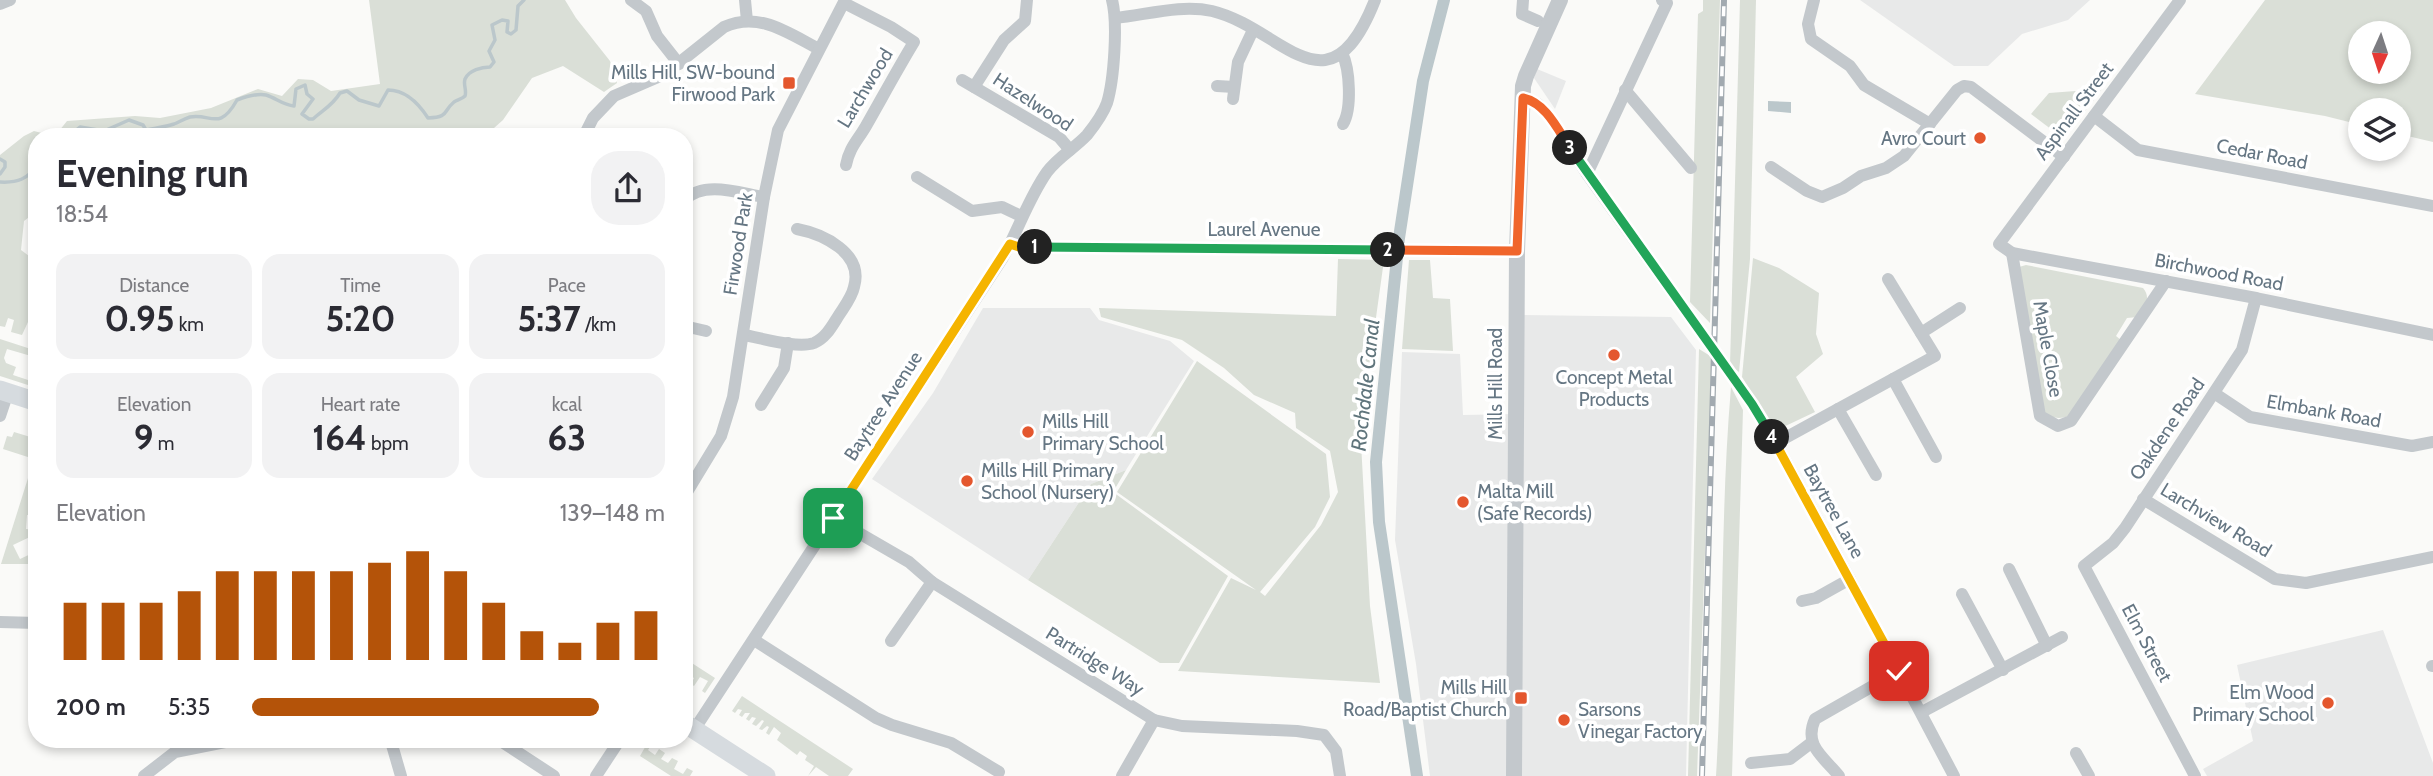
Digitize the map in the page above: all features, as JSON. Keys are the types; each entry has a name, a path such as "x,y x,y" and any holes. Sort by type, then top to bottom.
{"main road":[{"path":"4,391 28,399"},
{"path":"693,730 766,776"}],"street":[{"path":"0,4 10,0"},
{"path":"631,0 646,11 657,36 679,64"},
{"path":"745,0 747,21"},
{"name":"Hazelwood","path":"974,87 1004,40 1025,21 1027,0"},
{"path":"1010,244 1021,216 1046,174 1084,138 1097,122 1108,100 1115,19 1112,0"},
{"path":"1115,19 1189,4 1223,15 1291,52 1313,59 1328,58 1342,53 1355,42 1365,26 1375,0"},
{"path":"1523,0 1517,17 1538,21"},
{"name":"Mills Hill Road","path":"1514,776 1517,251 1523,98 1525,76 1560,0"},
{"path":"1814,0 1808,24 1811,39 1850,66 1864,85 1930,124"},
{"name":"Aspinall Street","path":"1999,244 2180,0"},
{"name":"Larchwood","path":"845,1 920,46 884,91 858,139 844,147 846,165"},
{"name":"Firwood Park","path":"693,482 721,436 733,397 764,197 778,130 845,1"},
{"path":"1587,174 1665,1"},
{"path":"588,128 593,118 614,96 665,74 724,27 747,21 769,24 819,49"},
{"path":"1217,86 1233,93 1238,62 1253,30"},
{"path":"1342,53 1348,68 1349,105 1343,124"},
{"name":"Hazelwood","path":"962,80 1059,137 1070,150"},
{"path":"1771,167 1807,191 1822,197 1861,176 1886,168 1904,156 1957,90 1964,86 1971,87 2064,157"},
{"path":"1625,90 1691,168"},
{"name":"Baytree Lane","path":"1523,98 1534,101 1549,116 1587,174 1752,404 1850,579 1954,776"},
{"name":"Cedar Road","path":"2094,116 2138,150 2433,206"},
{"path":"1793,169 1807,191"},
{"path":"917,177 931,193 972,211 1002,207 1021,216"},
{"path":"693,195 710,189 764,197"},
{"path":"744,335 808,345 824,336 853,292 856,279 852,261 840,247 829,240 797,229"},
{"name":"Laurel Avenue","path":"1010,244 1029,247 1517,251"},
{"name":"Baytree Avenue","path":"693,722 754,640 1010,244"},
{"name":"Birchwood Road","path":"1999,244 2012,253 2256,298 2433,335"},
{"name":"Maple Close","path":"2012,253 2040,416 2058,426 2071,421 2166,281"},
{"path":"1776,443 1935,356 1888,279"},
{"name":"Oakdene Road","path":"2084,566 2113,543 2125,528 2242,350 2256,298"},
{"path":"1921,333 1960,308"},
{"path":"693,328 706,331"},
{"path":"761,405 784,368 788,343"},
{"path":"1893,379 1936,457"},
{"path":"0,416 4,391"},
{"name":"Elmbank Road","path":"2214,393 2250,417 2412,446 2433,442"},
{"path":"1838,409 1875,475"},
{"name":"Larchview Road","path":"2143,499 2275,579 2306,583 2433,557"},
{"name":"Partridge Way","path":"833,518 909,562 932,582 1154,720 1182,726 1297,731 1324,735 1336,751 1340,776"},
{"name":"Elm Street","path":"2084,566 2195,776"},
{"path":"2009,569 2047,646"},
{"path":"1802,601 1816,598 1850,579"},
{"path":"891,641 932,582"},
{"path":"1962,594 2003,670"},
{"path":"0,622 28,623"},
{"path":"1922,712 2062,637"},
{"path":"754,640 876,718 892,726 951,744 999,772"},
{"path":"1839,776 1811,743 1810,734 1815,719 1899,671"},
{"path":"1808,707 1815,719"},
{"path":"1122,776 1154,720"},
{"path":"1751,763 1790,759 1811,743"},
{"path":"144,776 175,752 195,748"},
{"path":"393,748 401,776"},
{"path":"511,748 554,776"},
{"path":"596,776 614,748"},
{"path":"2076,753 2089,776"}],"shaded area":[{"path":"369,0 565,0 610,61 617,83 604,92 563,66 532,78 503,120 494,128 61,128 67,121 135,116 160,118 211,108 258,89 282,96 298,79 313,80 331,91 380,84"},
{"path":"1703,0 1720,0 1710,323 1690,302 1698,14 1703,11"},
{"path":"1740,0 1756,0 1750,259 1739,372 1730,365"},
{"path":"1860,0 2090,0 2068,20 2022,34 1988,66 1954,66"},
{"path":"2265,0 2433,0 2433,142 2411,137 2411,98 2348,98 2348,122 2195,94"},
{"path":"1537,69 1566,81 1555,109 1534,78"},
{"path":"2102,89 2064,139 2031,114 2049,93"},
{"path":"1768,101 1791,102 1791,113 1768,111"},
{"path":"28,134 28,218 24,221 21,250 28,255 28,322 22,335 11,332 14,320 8,318 5,327 0,326 0,155"},
{"path":"1753,258 1779,268 1819,293 1816,334 1823,354 1796,377 1815,412 1775,431 1742,377"},
{"path":"1338,259 1384,260 1361,443 1370,606 1380,683 1178,671 1231,578 1256,590 1117,492 1197,361 1326,454 1330,497 1315,527 1260,592 1265,596 1321,525 1338,492 1330,451 1296,428 1295,413 1254,395 1224,368 1182,340 1101,317 1099,308 1336,316"},
{"path":"1409,260 1430,260 1433,298 1450,299 1453,351 1402,349"},
{"path":"2026,265 2143,288 2147,296 2138,317 2127,318 2116,336 2121,340 2070,416 2063,418 2056,418 2044,412 2019,267"},
{"name":"Mills Hill Primary School","path":"983,308 1090,308 1099,320 1170,341 1194,361 1126,470 1091,484 1028,580 872,479 933,393"},
{"path":"1523,315 1671,317 1696,350 1686,776 1430,776 1416,664 1395,540 1402,352 1460,354 1463,415 1518,414"},
{"path":"0,339 28,348 28,355 7,349 4,358 6,363 16,367 13,375 28,380 28,385 0,376"},
{"path":"1699,349 1712,357 1697,776 1688,776"},
{"path":"1731,387 1743,410 1732,776 1716,776 1725,484"},
{"path":"14,432 28,436 28,457 3,449 7,436 12,437"},
{"path":"1126,470 1113,492 1228,576 1179,663 1160,663 1028,580 1091,484"},
{"path":"28,478 28,538 13,545 20,559 28,555 28,564 1,564"},
{"name":"Elm Wood Primary School","path":"2383,630 2433,763 2433,776 2207,776 2203,769 2253,741 2237,665"},
{"path":"693,664 715,678 705,693 702,691 708,681 700,677 694,686"},
{"path":"742,696 853,769 848,776 829,776 816,767 808,776 814,766 805,760 807,756 800,751 797,755 777,740 781,733 774,727 769,735 766,733 769,727 759,729 764,721 756,726 752,724 756,718 752,717 749,721 746,719 750,713 745,713 742,717 739,715 742,710 738,709 735,713 732,711"},
{"path":"645,748 649,748 648,750 655,755 659,749 665,753 661,759 668,763 672,758 678,761 674,769 683,774 687,768 693,771 690,776 671,776 640,756"}],"waterway":[{"path":"156,128 190,117 220,118 231,110 237,100 255,95 266,95 294,106 296,89 305,85 307,94 313,99 302,114 309,119 313,119 328,107 340,93 347,91 359,100 379,106 388,90 401,92 428,118 440,116 454,102 465,96 465,81 469,73 490,67 494,62 489,51 495,40 492,25 502,20 508,21 507,32 511,34 516,30 518,6 524,0"},
{"name":"Rochdale Canal","path":"1417,776 1379,522 1376,462 1399,238 1423,81 1444,0"},
{"path":"111,128 129,120 145,128"},
{"path":"79,128 86,128"},
{"path":"0,159 5,162 0,174"},
{"path":"0,182 12,182 28,174"}],"railway":[{"path":"1702,776 1724,0"}],"place":[{"name":"Mills Hill, SW-bound Firwood Park","path":"789,83"},
{"name":"Avro Court","path":"1980,138"},
{"name":"Concept Metal Products","path":"1614,355"},
{"name":"Mills Hill Primary School","path":"1028,432"},
{"name":"Mills Hill Primary School (Nursery)","path":"967,481"},
{"name":"Malta Mill (Safe Records)","path":"1463,502"},
{"name":"Mills Hill Road/Baptist Church","path":"1521,698"},
{"name":"Elm Wood Primary School","path":"2328,703"},
{"name":"Sarsons Vinegar Factory","path":"1564,720"}],"route":[{"path":"833,518 1010,244 1019,247 1517,251 1523,98 1534,101 1549,116 1587,174 1752,404 1776,443 1899,671"}]}
